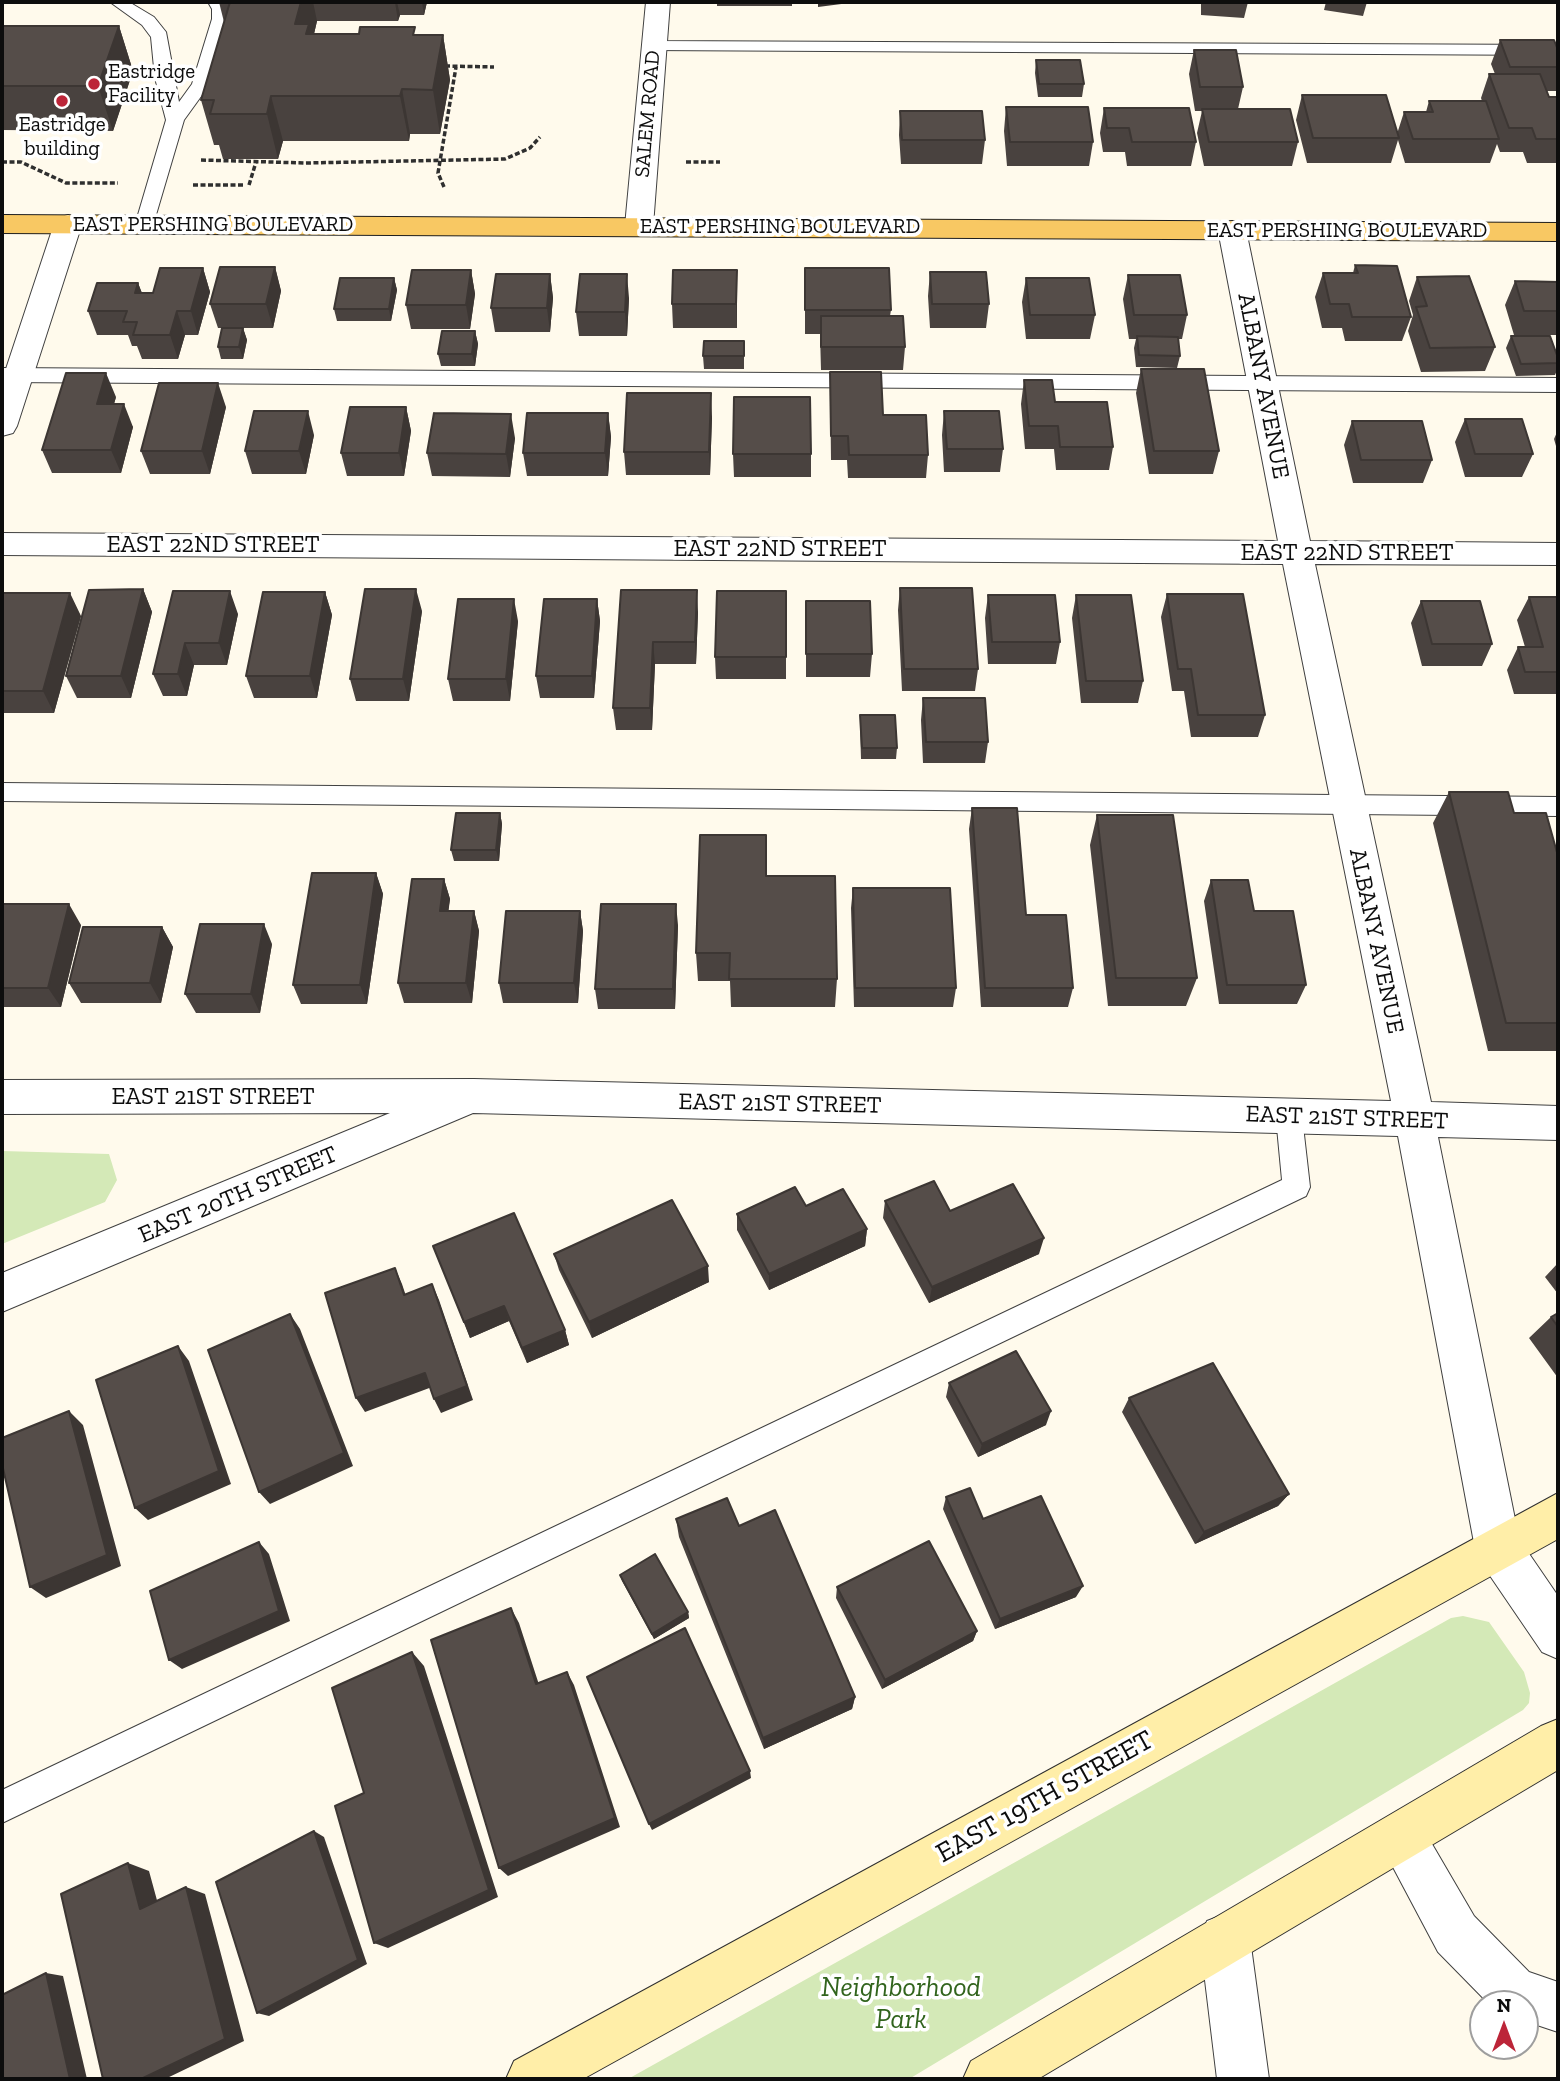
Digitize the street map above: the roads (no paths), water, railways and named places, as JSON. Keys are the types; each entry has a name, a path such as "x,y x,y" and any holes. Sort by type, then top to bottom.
{"main road":[{"name":"EAST PERSHING BOULEVARD","path":"2,224 1558,232"},
{"name":"EAST 19TH STREET","path":"533,2079 1558,1515"},
{"path":"989,2079 1558,1742"}],"street":[{"name":"SALEM ROAD","path":"639,226 659,2"},
{"path":"2,426 10,375 68,224"},
{"name":"ALBANY AVENUE","path":"1232,230 1347,805 1415,1121 1497,1548 1558,1636"},
{"name":"EAST 22ND STREET","path":"2,544 1558,554"},
{"name":"EAST 21ST STREET","path":"2,1097 474,1096 1558,1123"},
{"name":"EAST 20TH STREET","path":"2,1293 474,1096"},
{"path":"1401,1837 1456,1934 1513,1992 1558,2007"},
{"path":"1225,1939 1243,2079"}],"lane":[{"path":"118,2 148,21 160,36 164,78 175,120"},
{"path":"144,225 175,120 201,84 221,19 218,3"},
{"path":"654,46 1558,50"},
{"path":"10,375 1558,385"},
{"path":"2,792 1558,807"},
{"path":"2,1807 1296,1187 1289,1117"}],"place":[{"name":"Eastridge Facility","path":"94,84"},
{"name":"Eastridge building","path":"62,101"}],"park label":[{"name":"Neighborhood Park","path":"901,2004"}]}
